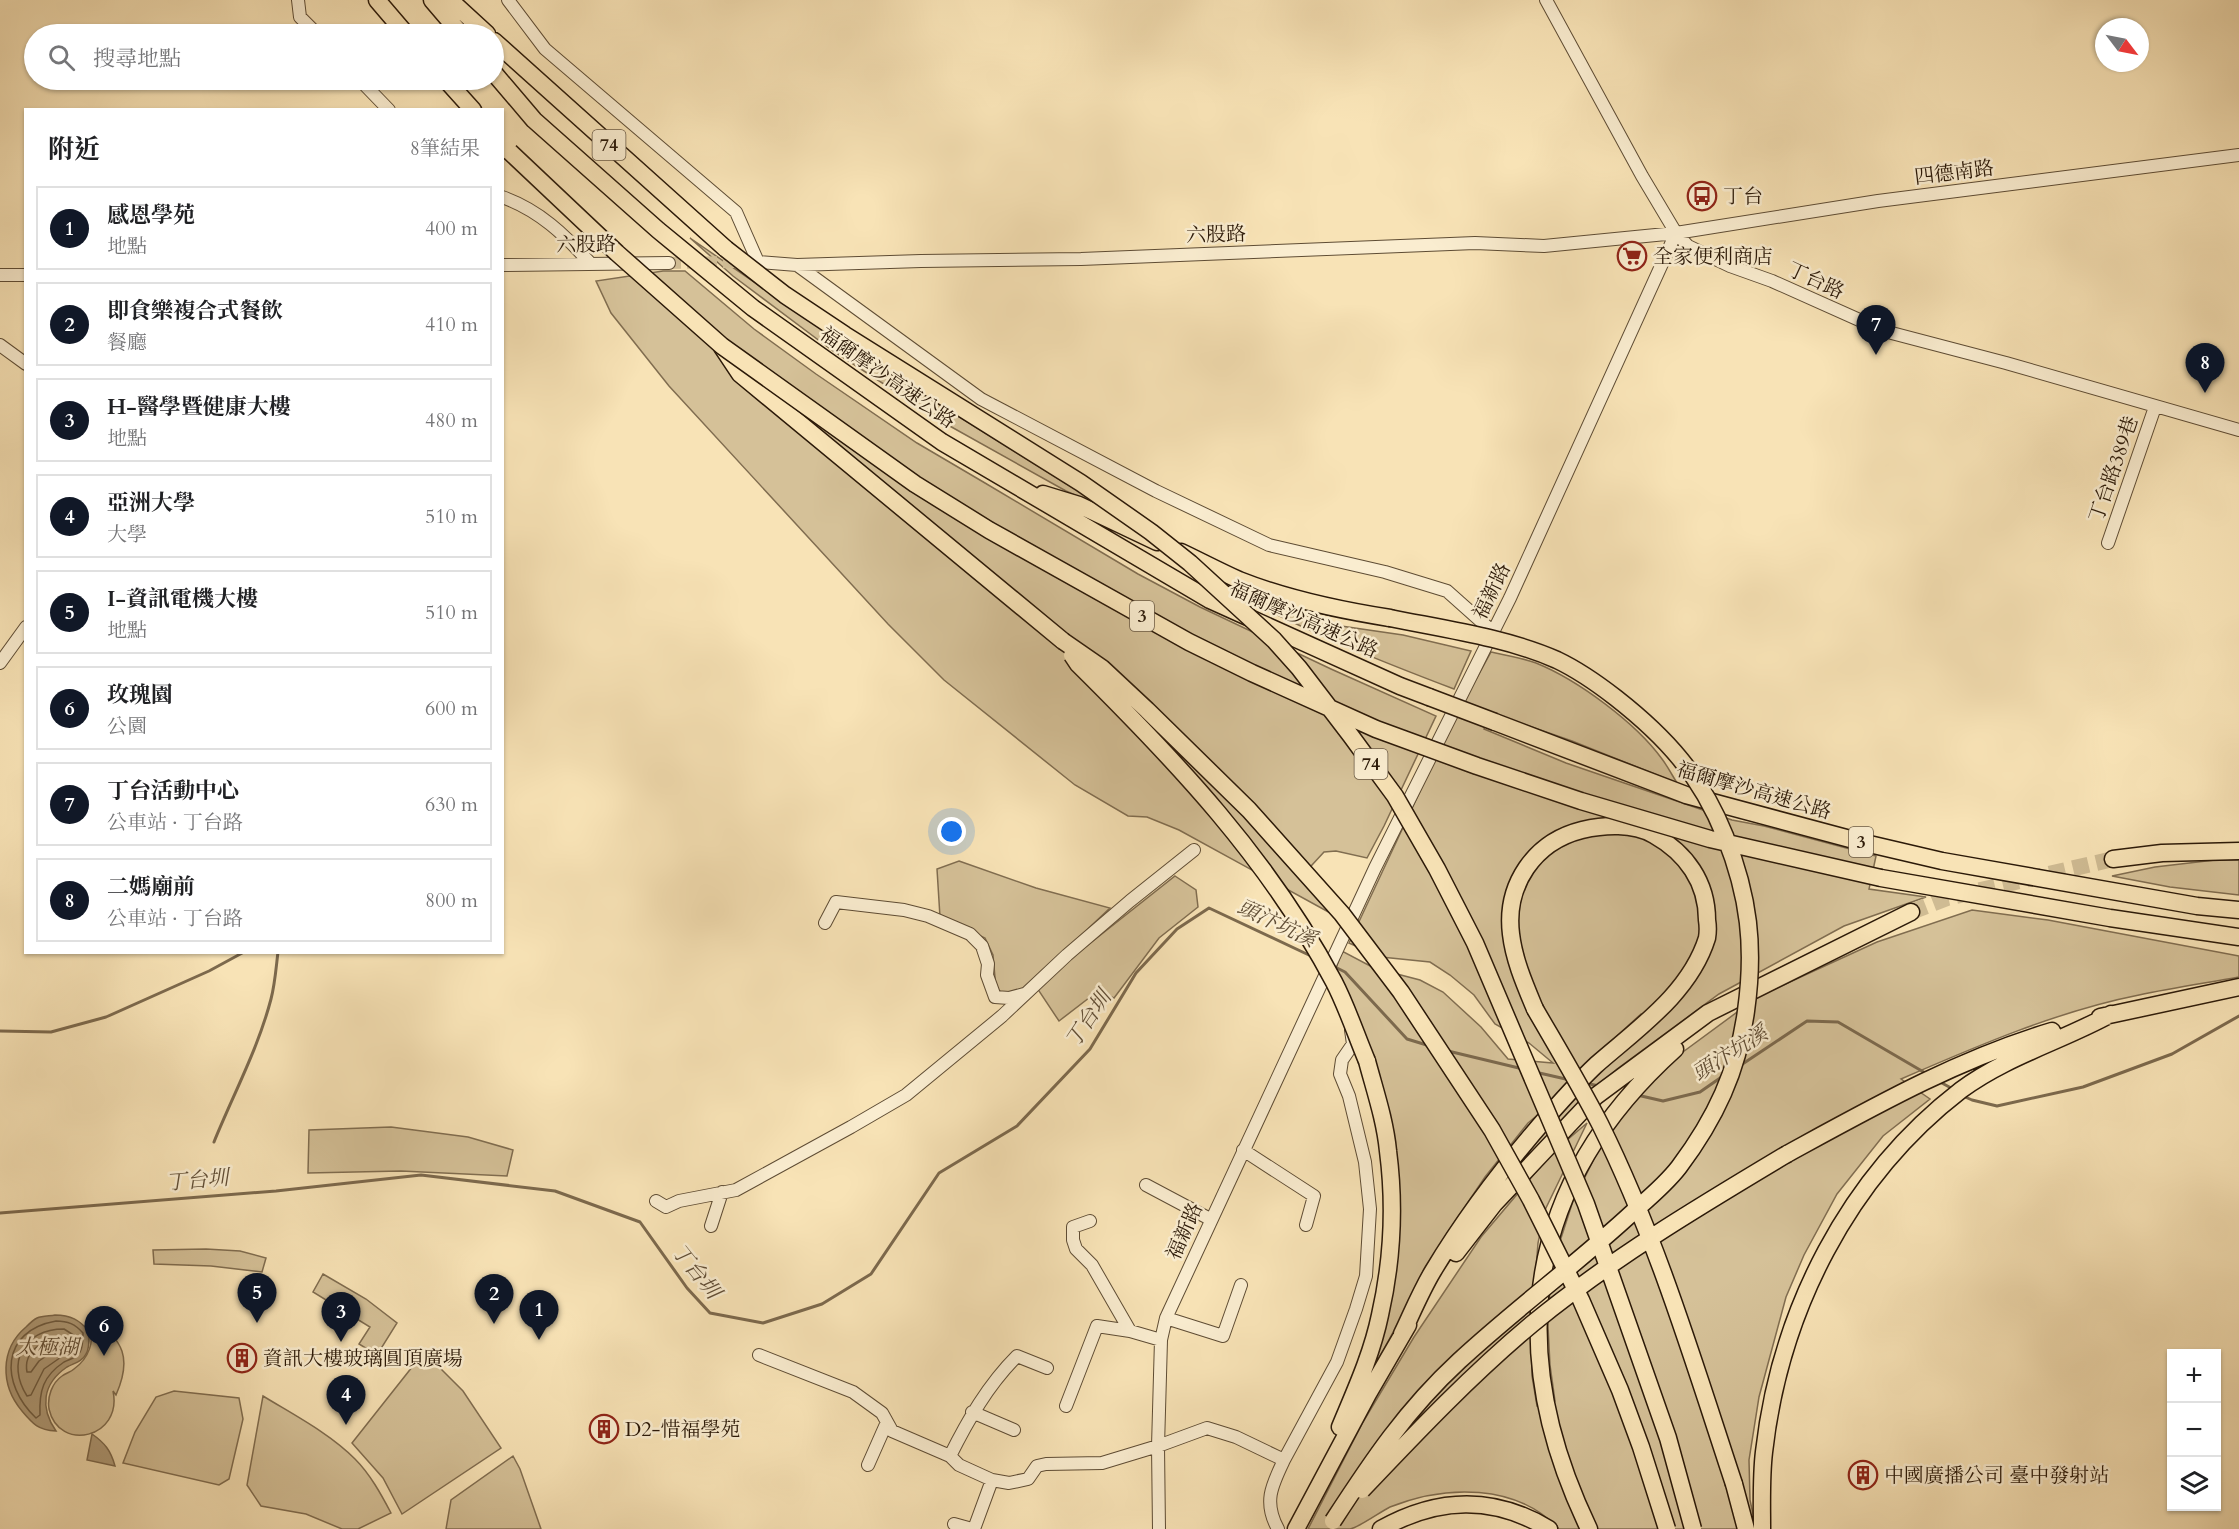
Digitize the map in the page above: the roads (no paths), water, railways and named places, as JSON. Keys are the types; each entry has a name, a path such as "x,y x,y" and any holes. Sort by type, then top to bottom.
{"highway":[{"path":"377,0 397,24"},
{"path":"432,0 453,24"},
{"path":"450,0 476,24"},
{"name":"74","path":"504,49 726,249 785,295 844,335 1082,483 1151,532 1190,563 1274,640 1299,668 1395,796 1437,869 1484,964 1590,1214 1668,1438 1693,1529"},
{"name":"福爾摩沙高速公路","path":"504,85 534,120 658,230 753,308 942,442 1210,600 1400,686 1686,795 1865,843 1953,863 2197,906 2239,910"},
{"path":"455,90 470,108"},
{"name":"3","path":"506,147 616,254 722,346 915,484 980,524 1189,642 1252,673 1376,729 1477,766 1581,801 1710,839 1881,878 2110,918 2239,937"},
{"path":"722,346 740,374 1063,641 1102,668 1249,810 1342,915 1401,992 1492,1130 1531,1200 1571,1280 1620,1390 1667,1529"},
{"path":"1017,486 1079,505 1240,580 1340,610 1390,618 1509,644 1557,660 1594,681 1655,730 1697,780 1717,818 1735,861 1750,934 1750,984 1743,1034 1730,1079 1708,1122 1677,1169 1615,1230 1532,1298 1433,1386 1379,1450 1330,1525"},
{"path":"1063,641 1078,664 1173,759 1214,806 1282,896 1335,984 1367,1061 1382,1113 1388,1150 1391,1209 1389,1259 1380,1316 1363,1372 1307,1509"},
{"path":"1296,1529 1402,1334 1431,1274 1462,1225 1549,1115 1580,1082 1673,996 1697,964 1708,936 1707,907 1703,889 1695,873 1685,858 1672,846 1652,834 1633,827 1616,827 1592,828 1567,834 1545,846 1537,854 1516,883 1511,910 1511,933 1515,954 1536,1009 1600,1124 1660,1265 1734,1484 1746,1529"},
{"path":"2113,859 2162,853 2239,851"},
{"path":"1402,1334 1459,1248 1494,1204 1607,1088 1707,1013 1911,912"},
{"path":"1589,1529 1563,1470 1539,1371 1538,1309 1545,1261 1556,1223 1581,1161 1610,1119 1648,1073 1698,1029 1770,980"},
{"path":"1330,1525 1453,1395 1532,1324 1565,1298 1681,1217 1787,1154 1913,1086 2014,1042 2111,1014 2239,987"},
{"path":"1762,1529 1764,1453 1773,1392 1780,1366 1798,1308 1827,1246 1853,1207 1878,1171 1898,1149 1918,1128 1962,1090 2038,1047 2090,1026 2111,1014"},
{"path":"1381,1529 1410,1515 1441,1506 1465,1504 1484,1504 1509,1509 1549,1529"}],"street":[{"path":"298,0 300,17 307,24"},
{"name":"六股路","path":"508,0 545,49 736,212 758,262 796,265 1081,259 1475,243 1544,246 1676,233"},
{"name":"丁台路","path":"1546,0 1642,176 1676,233 1688,246 1884,332 2007,363 2239,430"},
{"path":"370,90 387,108"},
{"name":"四德南路","path":"1676,233 1878,201 2239,155"},
{"path":"504,198 548,220 590,263"},
{"name":"福新路","path":"1159,1529 1158,1446 1161,1340 1166,1317 1375,868 1493,632 1676,233"},
{"name":"六股路","path":"504,265 669,262"},
{"path":"796,265 962,386 991,404 1156,491 1269,545 1385,572 1446,591 1493,632"},
{"path":"0,275 24,274"},
{"path":"0,345 24,363"},
{"name":"丁台路389巷","path":"2108,543 2155,407"},
{"path":"0,663 24,630"},
{"path":"656,1200 666,1207 679,1201 736,1190 906,1095 949,1061 1130,901 1194,850"},
{"path":"825,923 836,902 904,910 928,916 970,934 982,946 988,964 987,975 994,996 1008,998 1025,994"},
{"path":"1278,1529 1270,1516 1271,1488 1337,1362 1366,1276 1370,1209 1365,1162 1349,1096 1340,1074 1342,1060 1353,1044 1350,1025 1328,969"},
{"path":"1243,1150 1314,1196 1306,1225"},
{"path":"1146,1185 1210,1219"},
{"path":"711,1226 722,1192"},
{"path":"1090,1221 1073,1227 1076,1249 1092,1265 1130,1331"},
{"path":"1166,1317 1223,1336 1240,1285"},
{"path":"1066,1406 1097,1326 1130,1331 1161,1340"},
{"path":"759,1355 853,1392 882,1413 892,1431 950,1456 959,1465 992,1480 1009,1483 1028,1479 1037,1466 1046,1464 1102,1463 1207,1428 1236,1437 1284,1460"},
{"path":"950,1456 972,1412 1005,1368 1017,1356 1047,1368"},
{"path":"972,1412 1014,1430"},
{"path":"868,1465 887,1422"},
{"path":"954,1524 973,1529 992,1480"}],"water":[{"name":"太極湖","path":"55,1315 70,1317 89,1331 88,1349 84,1357 59,1374 48,1389 47,1414 56,1431 36,1426 22,1411 10,1390 6,1368 11,1346 17,1336 37,1318"},
{"path":"92,1434 107,1448 115,1466 87,1460"}],"waterway":[{"name":"丁台圳","path":"0,1213 276,1191 421,1175 555,1191 640,1222 687,1288 710,1313 763,1323 822,1304 871,1274 939,1173 1017,1126 1090,1049 1136,973 1177,929 1209,908 1311,956"},
{"path":"0,1031 51,1032 106,1017 209,971 240,954"},
{"path":"214,1142 266,1018 274,988 278,954"},
{"name":"頭汴坑溪","path":"1333,966 1345,972 1407,1039 1430,1046"},
{"name":"頭汴坑溪","path":"1963,1096 1997,1106 2083,1087 2172,1054 2239,1016"},
{"name":"頭汴坑溪","path":"1741,1065 1807,1021 1838,1022 1927,1074"},
{"name":"頭汴坑溪","path":"1448,1051 1523,1069"},
{"name":"頭汴坑溪","path":"1535,1072 1570,1080"},
{"name":"頭汴坑溪","path":"1637,1095 1663,1101 1700,1092 1723,1076"},
{"name":"頭汴坑溪","path":"1940,1082 1953,1089"},
{"name":"頭汴坑溪","path":"1585,1083 1599,1086"}],"tunnel":[{"path":"669,263 743,262"},
{"path":"1911,912 1947,898 2113,859"}],"place":[{"name":"丁台","path":"1702,196"},
{"name":"全家便利商店","path":"1632,256"},
{"name":"丁台活動中心","path":"1876,355"},
{"name":"二媽廟前","path":"2205,393"},
{"name":"I-資訊電機大樓","path":"257,1323"},
{"name":"即食樂複合式餐飲","path":"494,1324"},
{"name":"感恩學苑","path":"539,1340"},
{"name":"H-醫學暨健康大樓","path":"341,1342"},
{"name":"玫瑰園","path":"104,1356"},
{"name":"資訊大樓玻璃圓頂廣場","path":"242,1358"},
{"name":"亞洲大學","path":"346,1425"},
{"name":"D2-惜福學苑","path":"604,1429"},
{"name":"中國廣播公司 臺中發射站","path":"1863,1475"}]}
